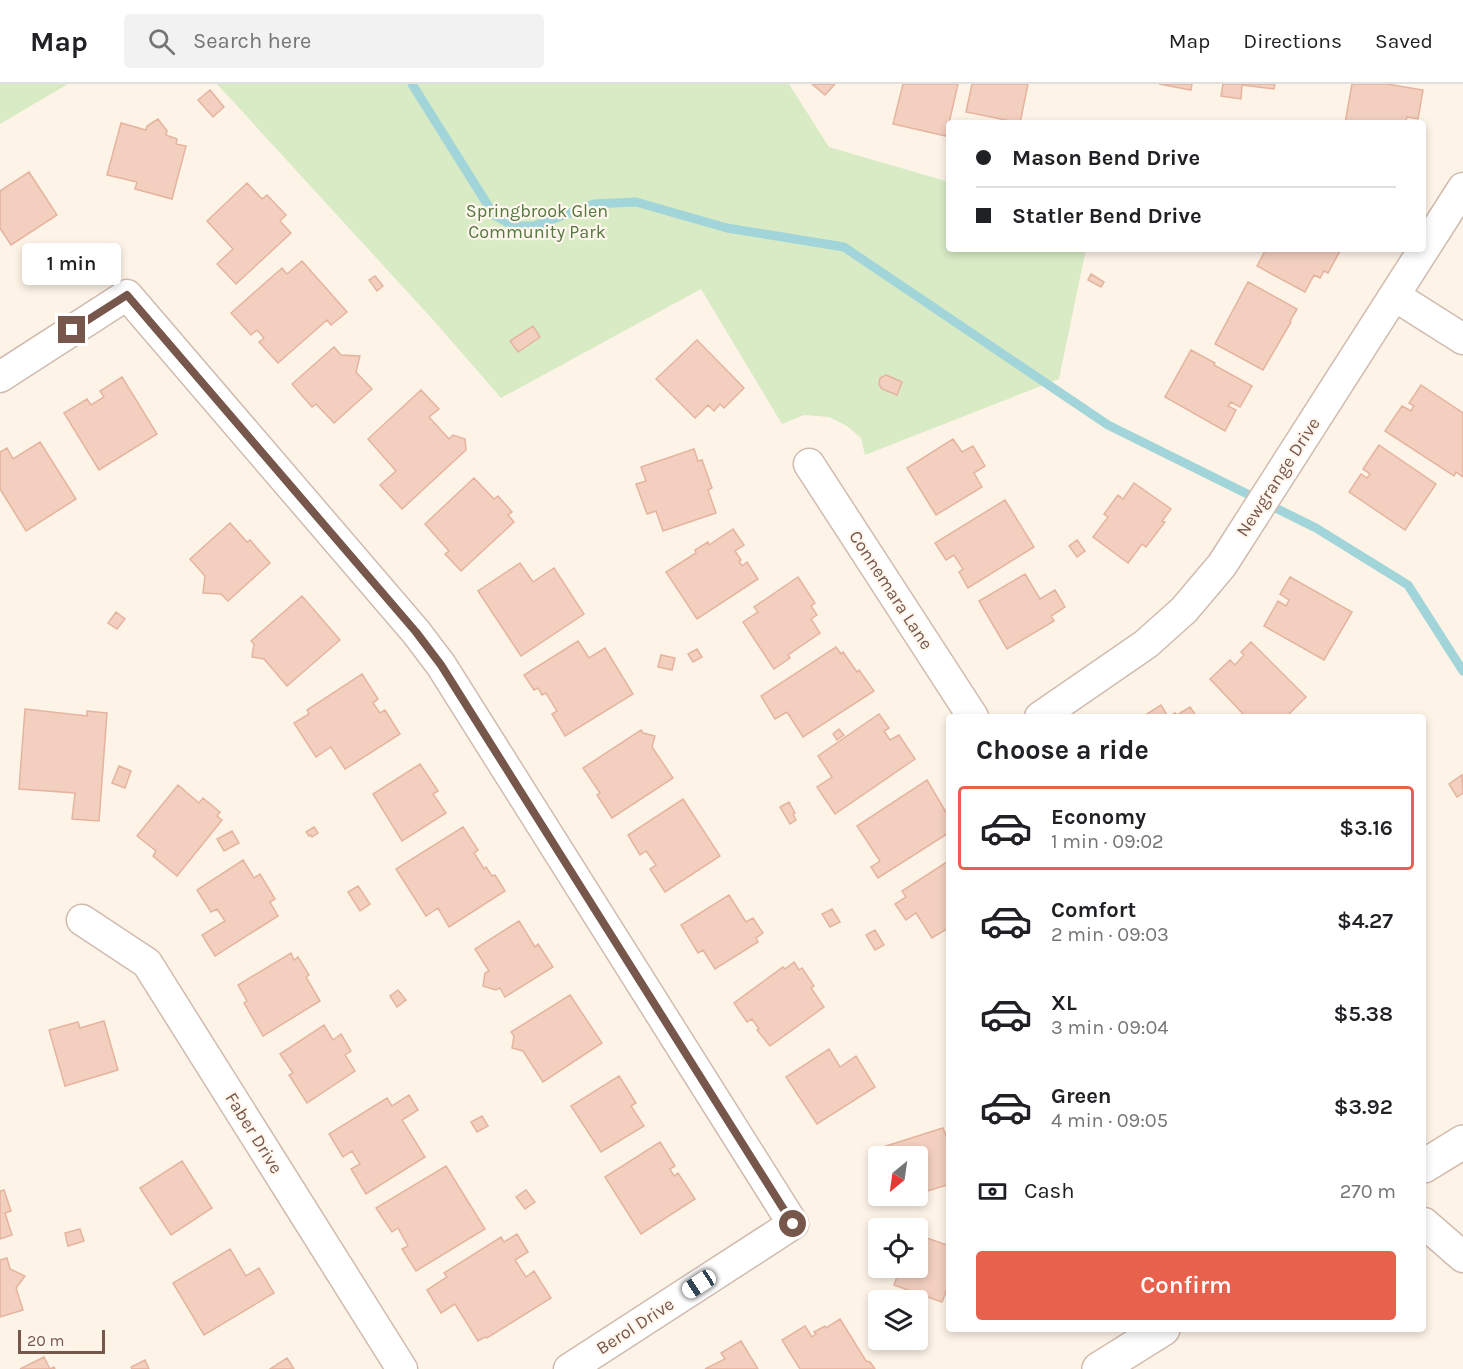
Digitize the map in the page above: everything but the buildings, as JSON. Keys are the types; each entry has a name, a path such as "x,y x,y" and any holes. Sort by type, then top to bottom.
{"street":[{"name":"Newgrange Drive","path":"1426,247 1463,188"},
{"name":"Newgrange Drive","path":"1044,714 1146,644 1184,610 1222,565 1423,252"},
{"name":"Berol Drive","path":"0,377 127,295 416,632 441,665 793,1224 568,1369"},
{"path":"1395,296 1463,339"},
{"name":"Connemara Lane","path":"808,464 971,714"},
{"name":"Faber Drive","path":"82,920 147,963 402,1369"},
{"path":"1426,1166 1463,1142"},
{"path":"1426,1225 1463,1257"},
{"path":"1099,1369 1158,1332"}],"green space":[{"path":"0,84 68,84 0,124"},
{"name":"Springbrook Glen Community Park","path":"217,84 789,84 829,147 946,181 946,252 1085,252 1059,379 865,455 861,438 847,426 829,417 804,415 782,424 701,289 501,398 435,322"}],"waterway":[{"path":"412,84 494,215 514,226 534,226 594,204 636,202 727,228 844,247 1108,425 1316,528 1408,585 1463,671"}],"route":[{"path":"72,330 127,295 416,632 441,665 793,1224"}]}
